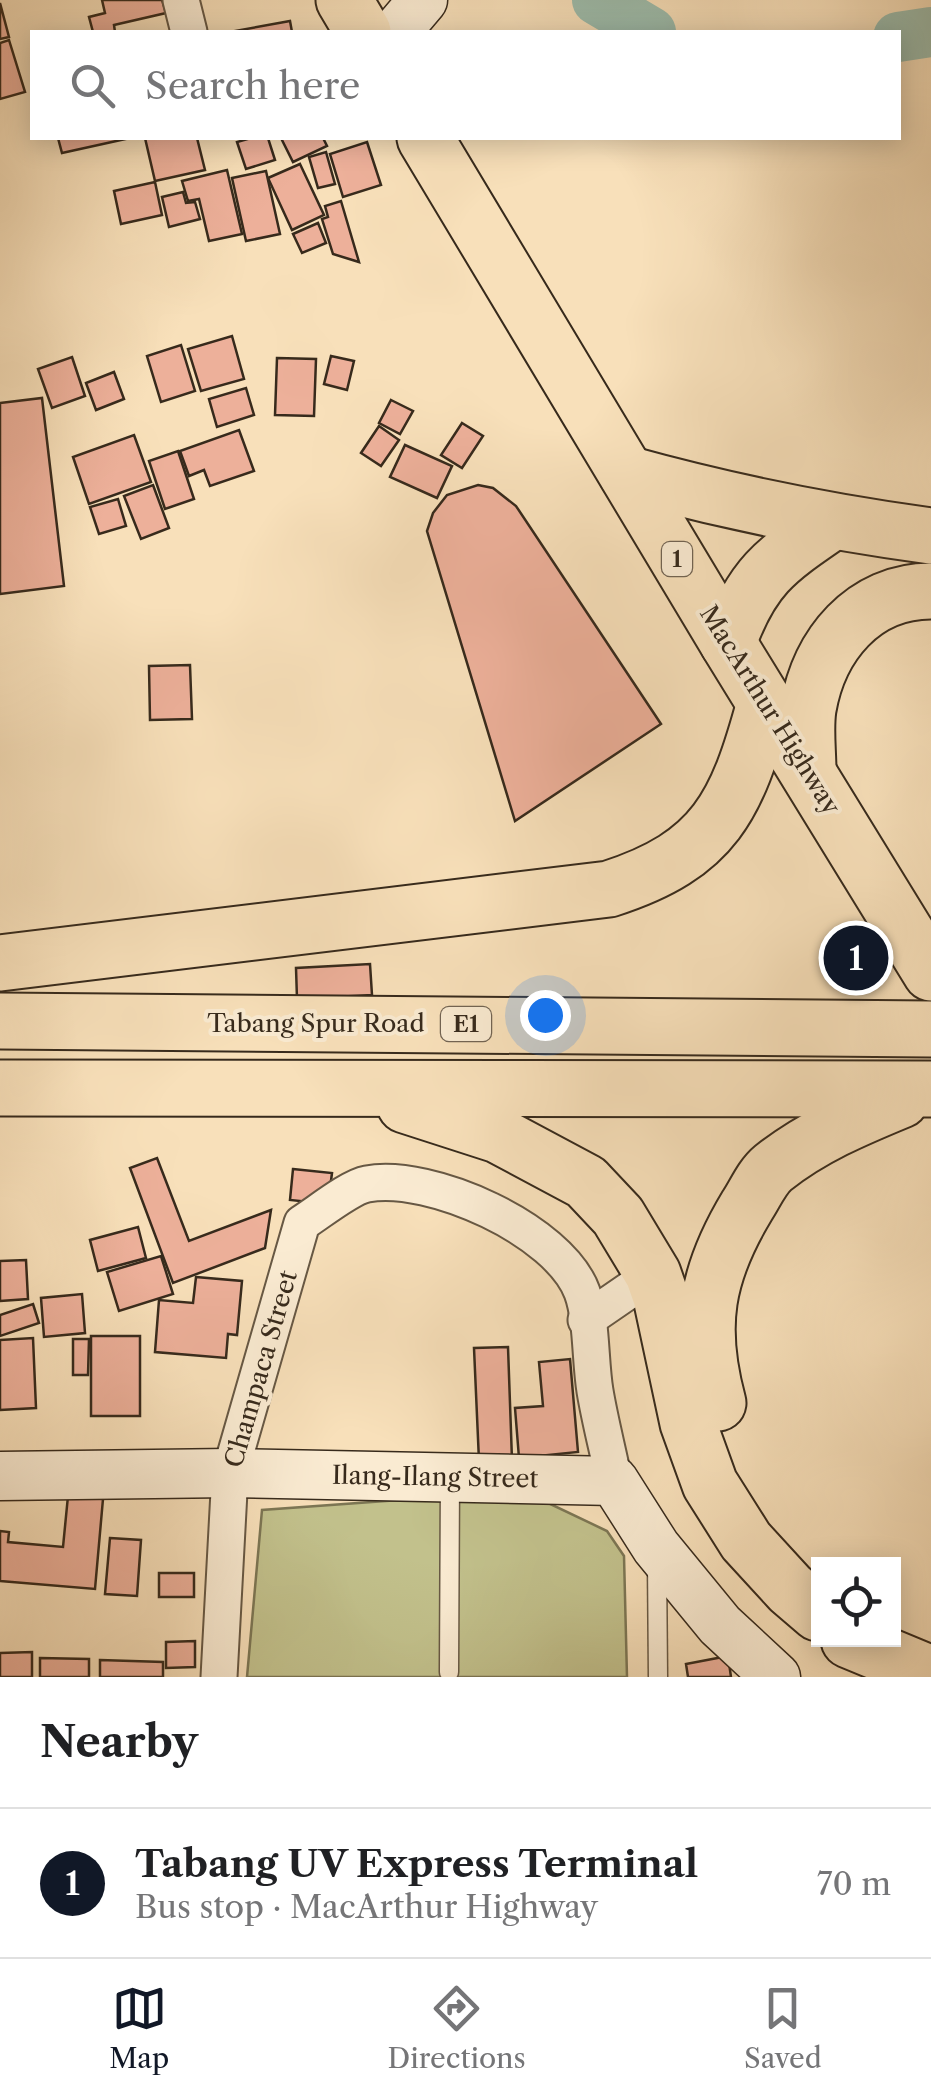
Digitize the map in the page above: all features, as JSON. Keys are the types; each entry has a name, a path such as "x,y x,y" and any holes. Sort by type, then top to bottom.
{"highway":[{"path":"344,0 362,30"},
{"name":"MacArthur Highway","path":"426,140 918,952"},
{"path":"627,474 721,500 931,536"},
{"path":"728,643 741,605 754,586 773,565 832,522"},
{"path":"808,772 808,711 818,675 836,638 855,616 873,604 893,596 931,590"},
{"path":"0,963 608,889 649,876 703,839 728,804 747,768 765,703"},
{"name":"Tabang Spur Road","path":"0,1021 931,1029"},
{"path":"0,1088 929,1089"},
{"path":"811,1561 764,1501 727,1435 709,1370 706,1311 721,1254 769,1172 824,1132 929,1089"},
{"path":"359,1090 498,1135 586,1182 618,1216 653,1274 661,1297 688,1423 710,1484 746,1540 811,1607"},
{"path":"901,1627 931,1641"},
{"path":"866,1647 931,1674"}],"street":[{"path":"182,0 189,30"},
{"path":"398,30 424,0"},
{"name":"Champaca Street","path":"219,1677 230,1474 302,1223 365,1184 424,1185 506,1218 540,1242 572,1274 583,1294 595,1392 614,1481"},
{"path":"586,1320 653,1274"},
{"name":"Ilang-Ilang Street","path":"0,1476 230,1474 614,1481"},
{"path":"614,1481 656,1548 720,1625 776,1677"}],"lane":[{"path":"449,1672 450,1476"},
{"path":"656,1548 658,1677"}],"shaded area":[{"path":"523,1491 607,1531 624,1556 627,1677 247,1677 262,1510"}],"building":[{"path":"102,0 162,0 166,13 114,25 115,30 92,30 89,17 105,13"},
{"path":"0,3 9,37 0,39"},
{"path":"290,21 292,30 240,30"},
{"path":"9,40 25,92 0,99 0,43"},
{"path":"59,140 121,140 62,153"},
{"path":"145,140 198,140 205,170 155,181"},
{"path":"269,140 275,160 246,169 237,142"},
{"path":"282,140 324,140 327,146 293,162"},
{"path":"367,142 381,185 343,197 330,154"},
{"path":"326,152 335,184 318,188 309,157"},
{"path":"300,164 324,215 292,230 268,178"},
{"path":"227,170 242,234 209,241 199,199 188,201 182,181"},
{"path":"266,171 280,234 246,241 232,178"},
{"path":"155,182 162,215 121,224 114,191"},
{"path":"183,192 186,203 195,202 200,219 169,227 162,197"},
{"path":"341,201 359,262 333,254 322,219 328,217 325,206"},
{"path":"318,223 326,243 302,253 293,234"},
{"path":"232,336 244,379 201,391 188,349"},
{"path":"181,345 195,391 161,402 147,356"},
{"path":"331,356 354,361 347,390 324,384"},
{"path":"72,357 85,396 52,408 38,369"},
{"path":"277,358 316,359 314,416 275,415"},
{"path":"114,372 124,399 96,410 86,383"},
{"path":"246,388 254,415 217,427 209,399"},
{"path":"42,398 64,586 0,594 0,403"},
{"path":"391,400 413,411 400,434 379,423"},
{"path":"462,423 483,436 462,468 441,455"},
{"path":"379,426 399,440 381,466 361,453"},
{"path":"239,430 254,471 210,486 204,470 189,476 180,451"},
{"path":"134,435 151,482 89,504 73,457"},
{"path":"405,445 452,466 437,498 390,477"},
{"path":"178,451 194,499 165,509 149,461"},
{"path":"153,485 169,528 141,539 124,496"},
{"path":"478,485 493,488 516,506 661,724 515,821 427,531 433,513 447,495"},
{"path":"118,499 126,526 99,534 90,507"},
{"path":"190,665 192,719 150,720 149,666"},
{"path":"370,964 372,995 297,999 296,968"},
{"path":"157,1158 189,1241 271,1210 265,1248 173,1283 130,1168"},
{"path":"293,1169 332,1173 328,1204 290,1200"},
{"path":"138,1227 146,1258 98,1271 90,1240"},
{"path":"161,1256 173,1294 119,1311 107,1272"},
{"path":"26,1260 28,1299 0,1301 0,1261"},
{"path":"196,1277 242,1281 237,1335 228,1334 226,1358 155,1352 159,1300 193,1303"},
{"path":"82,1294 85,1333 44,1337 41,1298"},
{"path":"33,1304 39,1323 0,1336 0,1315"},
{"path":"91,1336 140,1336 140,1416 91,1416"},
{"path":"33,1338 36,1408 0,1410 0,1340"},
{"path":"73,1339 89,1339 88,1375 73,1375"},
{"path":"508,1347 512,1460 479,1461 474,1348"},
{"path":"570,1359 578,1452 519,1458 515,1408 543,1406 539,1362"},
{"path":"68,1496 103,1499 95,1589 0,1581 0,1531 9,1532 8,1542 63,1547"},
{"path":"110,1538 141,1540 137,1596 105,1594"},
{"path":"159,1573 194,1573 194,1597 159,1597"},
{"path":"195,1641 195,1667 166,1668 166,1642"},
{"path":"32,1652 32,1677 0,1677 0,1653"},
{"path":"728,1656 731,1677 688,1677 686,1664"},
{"path":"40,1658 89,1659 89,1677 40,1677"},
{"path":"100,1660 163,1662 163,1677 100,1677"}],"waterway":[{"path":"597,0 648,30"},
{"path":"901,37 931,32"}],"place":[{"name":"Tabang UV Express Terminal","path":"856,958"}]}
